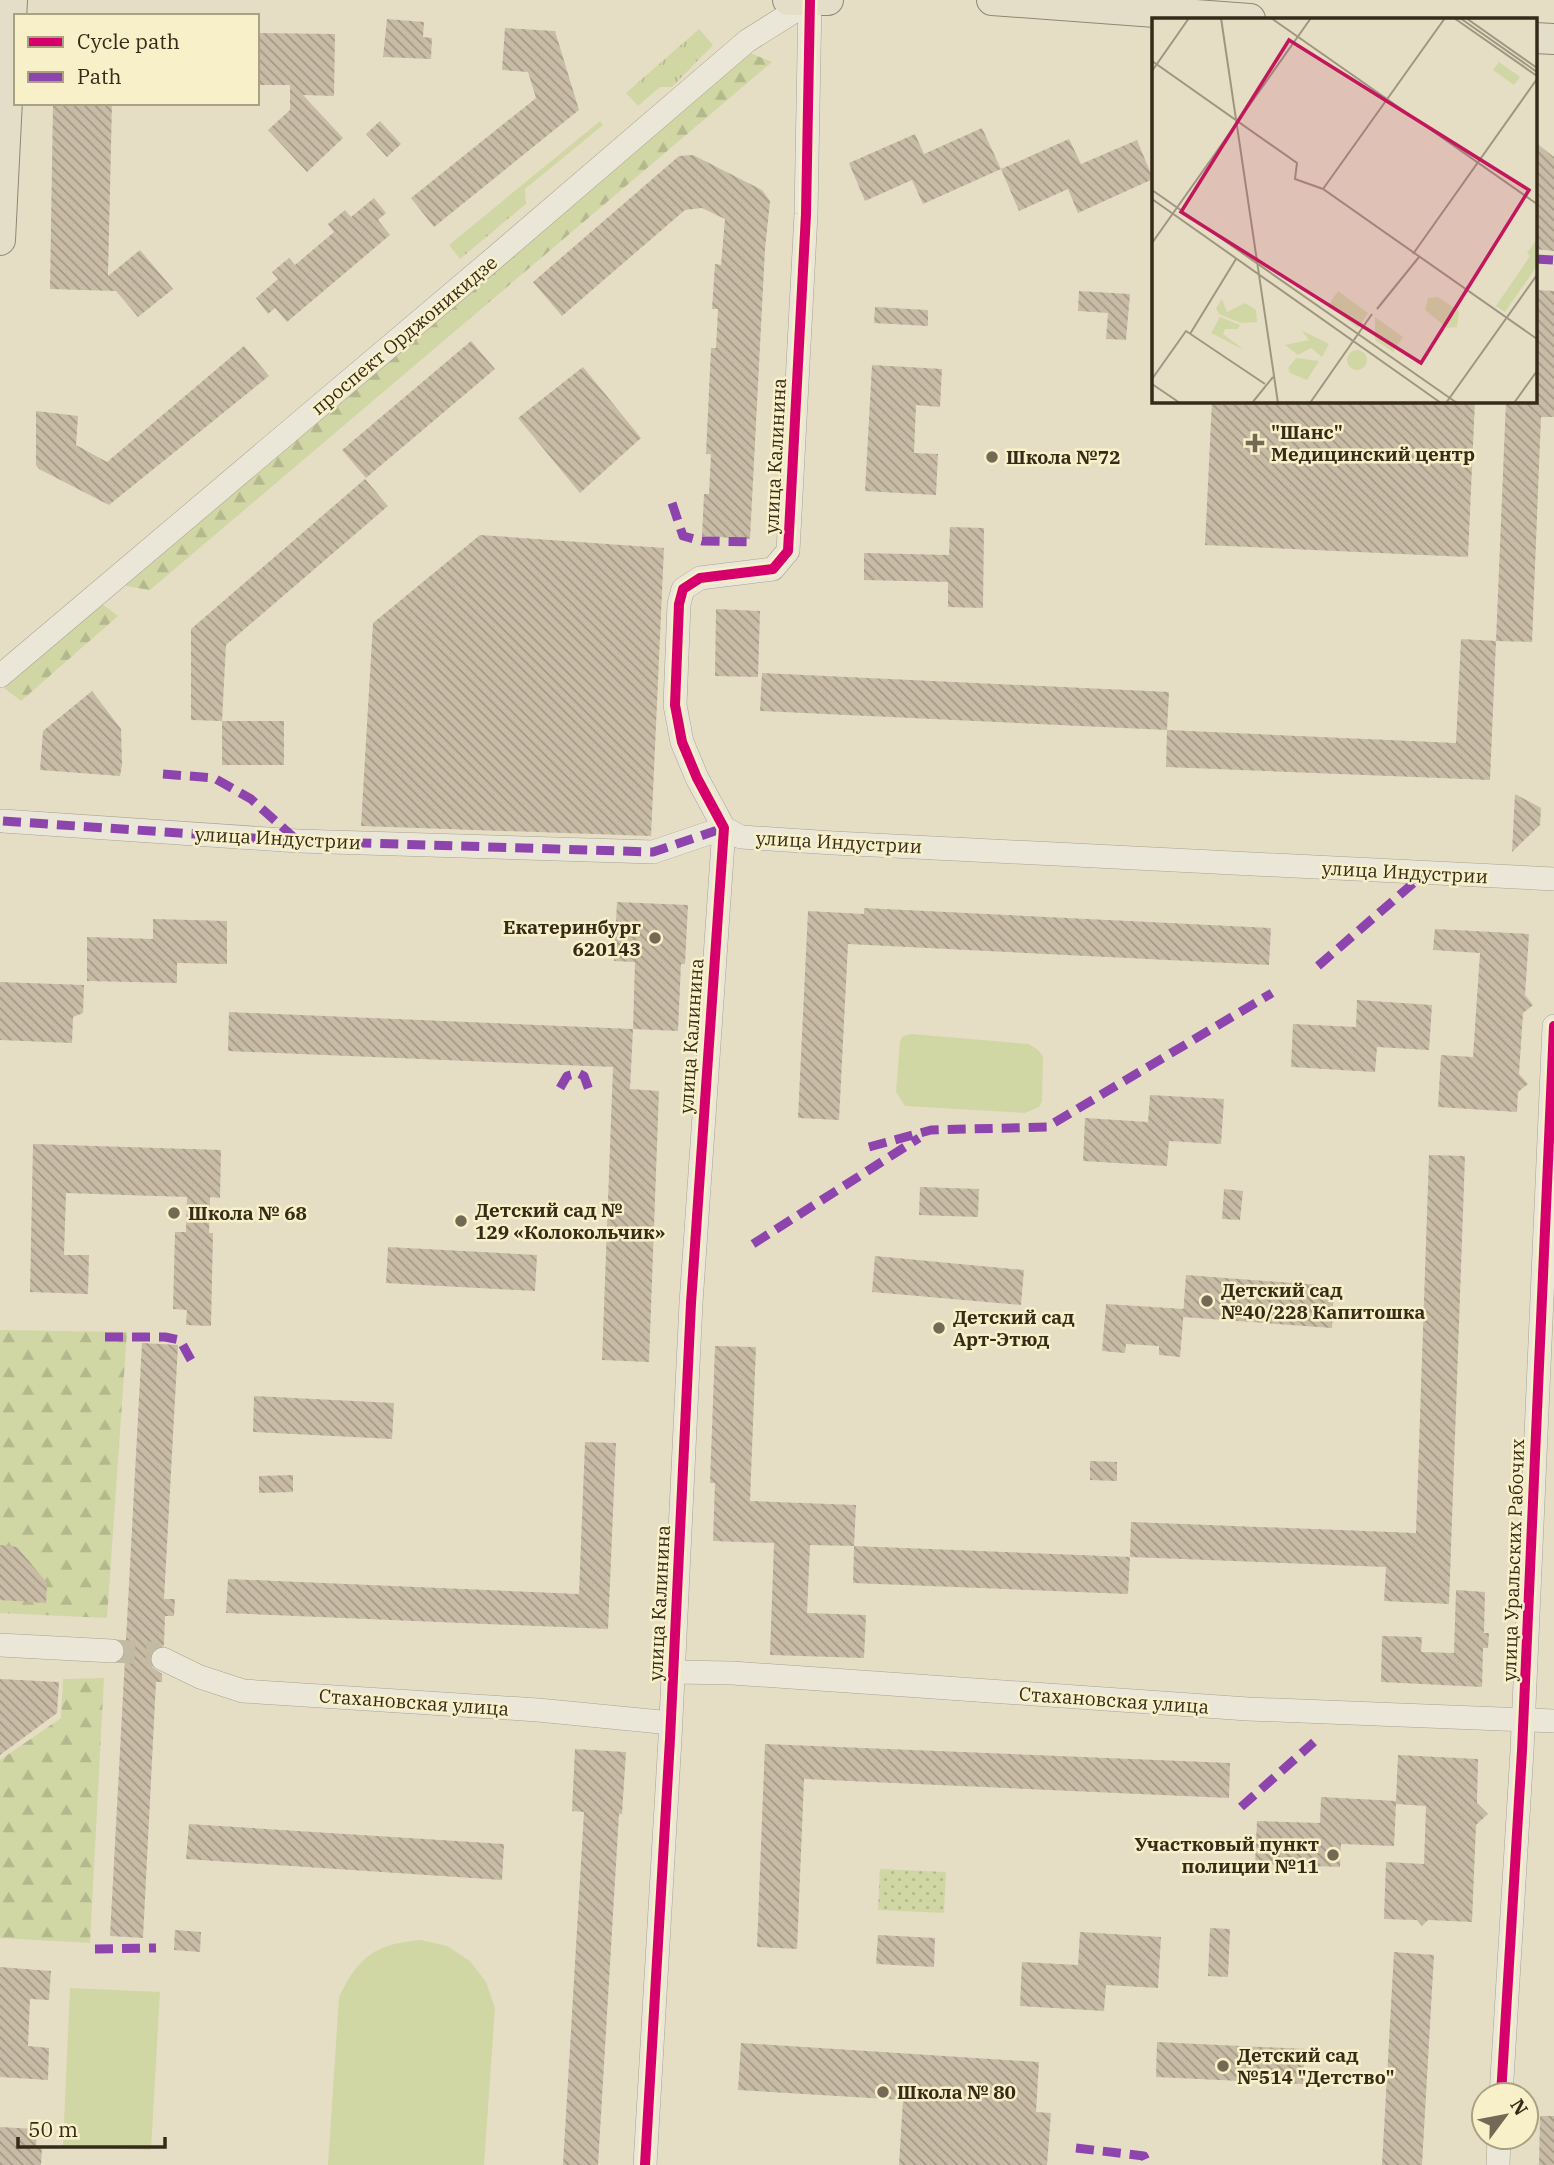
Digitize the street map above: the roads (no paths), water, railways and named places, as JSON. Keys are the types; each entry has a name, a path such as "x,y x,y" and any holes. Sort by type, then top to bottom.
{"main road":[{"path":"0,240 12,0"},
{"path":"992,0 1237,18"},
{"path":"1536,38 1554,39"}],"street":[{"name":"проспект Орджоникидзе","path":"0,676 493,260 747,41 809,0"},
{"name":"улица Калинина","path":"645,2165 674,1672 691,1290 724,828 682,742 677,718 675,705 679,604 683,589 700,578 773,569 788,551 806,214 809,0"},
{"name":"улица Индустрии","path":"4,821 298,841 653,852 724,828 741,837 820,842 1554,879"},
{"name":"улица Уральских Рабочих","path":"1503,2081 1523,1720 1554,1026"},
{"path":"0,1645 112,1651"},
{"name":"Стахановская улица","path":"163,1659 243,1691 538,1710 671,1723"},
{"name":"Стахановская улица","path":"674,1672 759,1675 1248,1709 1554,1721"}],"tunnel":[{"path":"112,1651 151,1653 163,1659"}],"place":[{"name":"\"Шанс\" Медицинский центр","path":"1255,443"},
{"name":"Школа №72","path":"992,457"},
{"name":"Екатеринбург 620143","path":"655,938"},
{"name":"Школа № 68","path":"174,1213"},
{"name":"Детский сад № 129 «Колокольчик»","path":"461,1221"},
{"name":"Детский сад №40/228 Капитошка","path":"1207,1301"},
{"name":"Детский сад Арт-Этюд","path":"939,1328"},
{"name":"Участковый пункт полиции №11","path":"1333,1855"},
{"name":"Детский сад №514 \"Детство\"","path":"1223,2066"},
{"name":"Школа № 80","path":"883,2092"}]}
